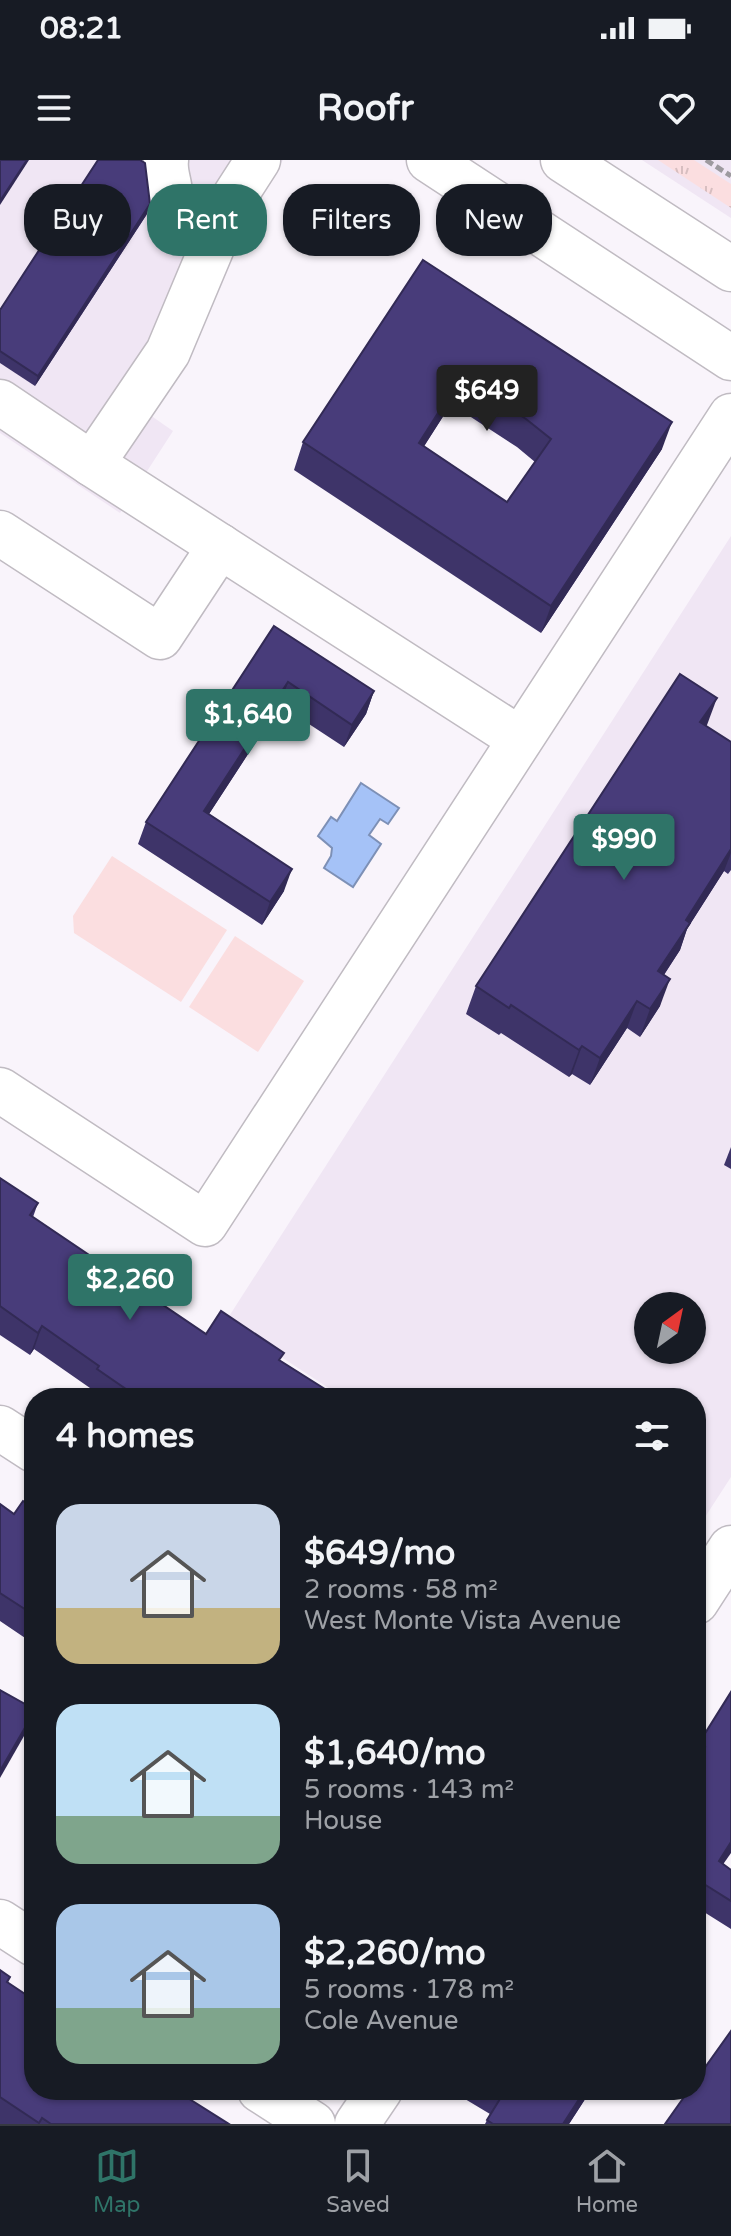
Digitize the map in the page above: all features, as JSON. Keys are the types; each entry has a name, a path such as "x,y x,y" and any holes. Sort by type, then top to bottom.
{"main road":[{"path":"92,464 168,352 225,215 258,160"},
{"path":"429,160 731,358"},
{"path":"563,160 731,269"},
{"path":"0,402 520,739"},
{"path":"0,1090 205,1224 731,416"},
{"path":"0,533 160,637 220,546"},
{"path":"0,1428 24,1444"},
{"path":"0,1922 24,1938"},
{"path":"276,2100 313,2124"},
{"path":"357,2124 373,2100"}],"path":[{"path":"706,160 731,176"}],"shaded area":[{"path":"0,160 283,160 267,186 147,184 147,256 228,256 150,415 173,431 120,513 0,433"},
{"path":"642,160 731,160 731,218"},
{"path":"731,536 731,1477 706,1516 706,1388 329,1388 226,1321"}],"green space":[{"path":"658,160 694,160 731,184 731,208"},
{"path":"112,856 227,930 181,1002 74,933 73,916"},
{"path":"235,936 304,981 258,1052 189,1007"}],"water":[{"path":"361,783 399,808 388,824 380,819 369,835 381,844 353,887 324,868 332,848 318,836 331,817 337,821"}],"building":[{"path":"0,160 27,160 0,201"},
{"path":"98,160 140,160 145,163 147,209 131,233 131,184 82,184"},
{"path":"35,256 116,256 38,376 0,351 0,310"},
{"path":"423,260 672,422 551,606 303,442","holes":["461,377 551,439 507,502 419,443"]},
{"path":"274,626 374,691 352,725 288,682 204,811 292,869 270,902 146,822"},
{"path":"680,674 717,698 700,722 731,742 731,849 686,920 690,923 658,971 670,979 650,1009 637,1001 600,1058 582,1046 579,1050 476,986"},
{"path":"0,1178 38,1203 30,1215 206,1334 221,1311 284,1353 279,1360 323,1388 125,1388 42,1326 38,1333 0,1306"},
{"path":"24,1502 24,1609 0,1593 0,1504 14,1514"},
{"path":"0,1690 24,1703 24,1729 0,1771"},
{"path":"731,1692 731,1842 719,1861 731,1870 731,1901 706,1885 706,1732"},
{"path":"0,1970 10,1977 7,1982 24,1993 24,2100 191,2100 229,2124 51,2124 42,2118 39,2123 0,2097"},
{"path":"731,2031 731,2124 665,2124 682,2100 706,2100 706,2066"},
{"path":"499,2100 579,2100 563,2124 493,2124 487,2120"}]}
